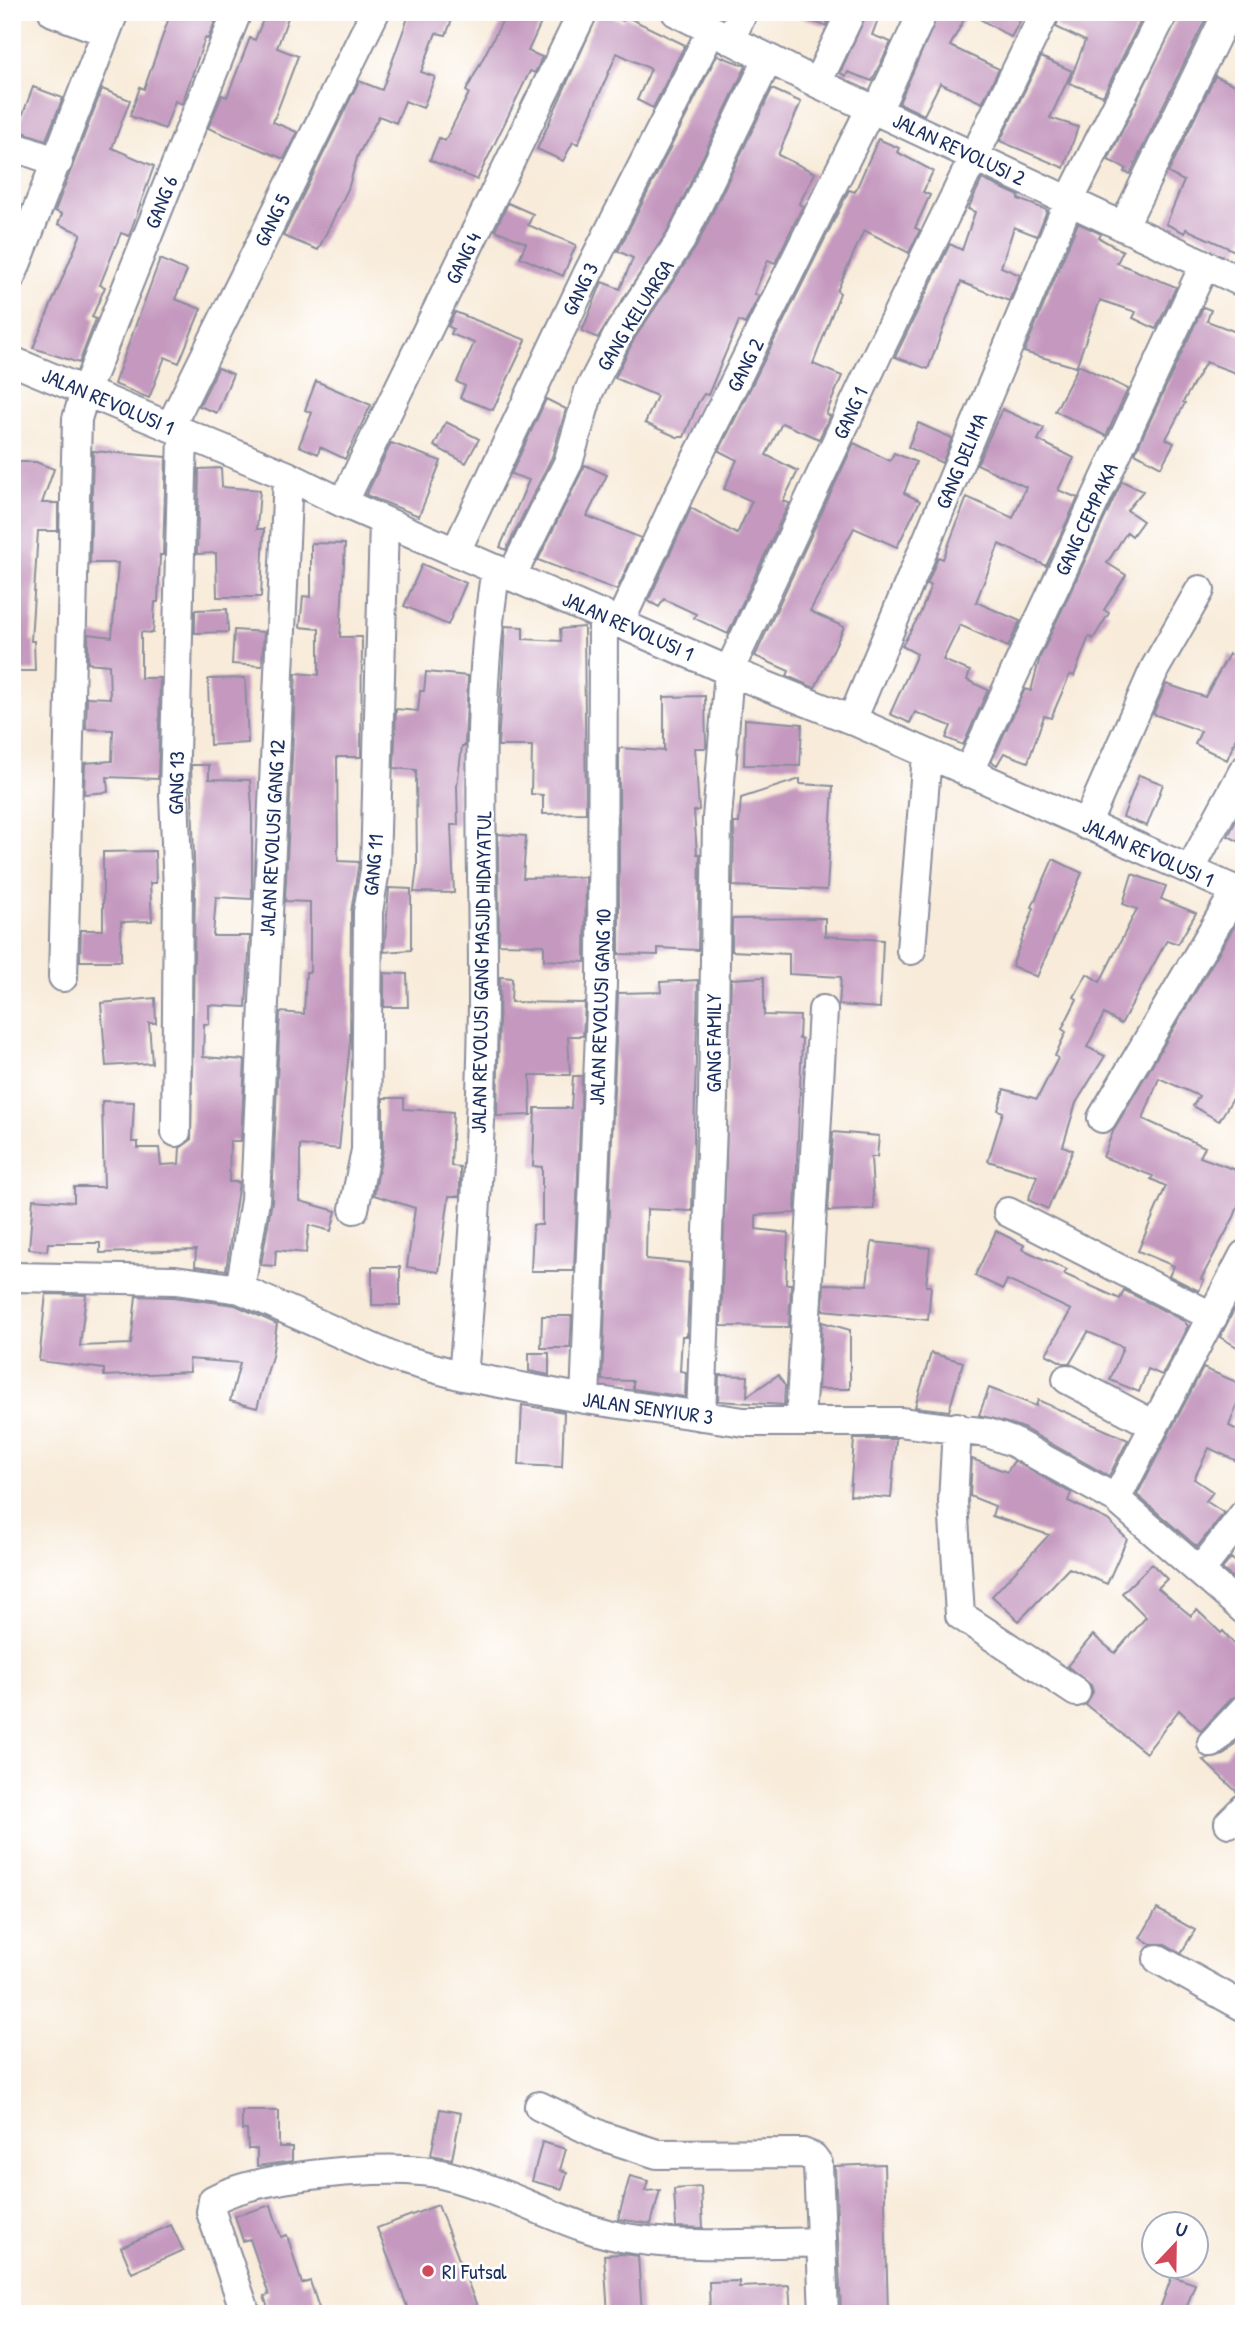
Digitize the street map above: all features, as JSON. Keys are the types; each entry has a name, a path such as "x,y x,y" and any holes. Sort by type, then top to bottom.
{"street":[{"path":"15,268 110,22 53,12"},
{"name":"GANG 6","path":"85,392 237,12"},
{"name":"GANG 5","path":"177,430 374,12"},
{"name":"GANG 4","path":"343,503 583,12"},
{"name":"JALAN REVOLUSI 2","path":"676,12 817,83 1205,266 1243,280"},
{"name":"GANG 3","path":"456,551 576,298 721,36 743,12"},
{"path":"817,83 851,12"},
{"name":"GANG 2","path":"612,618 680,492 923,12"},
{"name":"GANG 1","path":"729,671 1045,12"},
{"name":"GANG DELIMA","path":"852,720 1069,201 1164,12"},
{"path":"1124,227 1228,12"},
{"name":"GANG KELUARGA","path":"504,572 568,463 589,391 620,331 681,240 768,59"},
{"path":"12,146 58,162"},
{"name":"GANG CEMPAKA","path":"968,773 1205,266"},
{"name":"JALAN REVOLUSI 1","path":"12,361 288,476 384,521 729,671 852,720 1240,892"},
{"path":"63,977 73,472 77,419 85,392"},
{"name":"GANG 13","path":"176,1132 178,890 174,796 177,430"},
{"name":"JALAN REVOLUSI GANG 12","path":"240,1289 255,1200 288,476"},
{"name":"GANG 11","path":"355,1209 366,1150 368,912 375,870 384,521"},
{"name":"JALAN REVOLUSI GANG MASJID HIDAYATUL","path":"463,1376 476,1237 483,1017 485,674 488,622 504,572"},
{"path":"1086,825 1155,668 1200,590"},
{"name":"JALAN REVOLUSI GANG 10","path":"585,1399 602,984 612,618"},
{"name":"GANG FAMILY","path":"701,1416 713,1099 717,818 729,671"},
{"path":"911,950 927,755"},
{"path":"1190,870 1244,770"},
{"path":"1102,1118 1240,892"},
{"path":"800,1422 823,1010"},
{"path":"1008,1212 1213,1317"},
{"path":"1116,1499 1244,1255"},
{"name":"JALAN SENYIUR 3","path":"12,1277 175,1280 240,1289 393,1357 463,1376 585,1399 744,1422 900,1422 957,1427 1013,1442 1116,1499 1244,1610"},
{"path":"1067,1379 1154,1425"},
{"path":"957,1427 953,1502 960,1615 1076,1692"},
{"path":"1200,1571 1244,1514"},
{"path":"1212,1743 1244,1709"},
{"path":"1158,1959 1244,2007"},
{"path":"539,2106 602,2136 657,2154 803,2153 813,2157 818,2164 819,2242 824,2314"},
{"path":"246,2314 211,2212 213,2200 228,2192 271,2182 335,2173 422,2171 481,2186 599,2231 632,2239 690,2243 819,2242"}],"building":[{"path":"171,12 219,12 208,39 205,38 182,104 175,101 165,129 130,116 140,87 144,89"},
{"path":"266,12 290,12 277,48 298,56 273,122 297,132 284,159 208,128 222,95 227,97 250,38 255,40"},
{"path":"410,12 455,12 446,35 436,33 421,72 435,77 423,108 405,101 396,123 379,116 358,155 348,189 318,250 283,236 359,81 382,90"},
{"path":"507,12 546,12 528,51 542,57 535,73 530,71 477,180 430,160 439,138 445,141 469,93 466,91"},
{"path":"599,12 623,21 625,16 685,45 653,108 637,100 651,69 617,53 578,144 573,142 563,161 537,149"},
{"path":"794,12 832,12 826,26 793,15"},
{"path":"867,12 881,12 872,35 891,42 872,81 848,72 846,76 840,73"},
{"path":"939,12 968,12 950,46 999,69 982,103 940,83 924,115 899,103"},
{"path":"968,12 1025,12 1011,37"},
{"path":"1061,12 1145,12 1103,96 1069,83 1085,41 1056,27"},
{"path":"1180,12 1209,12 1130,174 1124,172 1126,168 1108,160"},
{"path":"717,55 746,66 667,232 598,338 582,331 602,282 620,289 633,258 618,251"},
{"path":"1041,57 1072,71 1050,118 1078,127 1064,168 1000,141"},
{"path":"1215,76 1244,89 1244,237 1237,252 1186,229 1185,233 1166,224 1184,181 1168,173"},
{"path":"33,87 63,98 46,140 17,130"},
{"path":"102,89 130,100 112,148 154,166 129,236 121,233 100,285 105,287 92,317 96,319 79,363 33,348 80,236 80,233 58,224 62,214 55,211"},
{"path":"772,89 801,102 778,155 815,173 799,204 803,206 775,263 768,260 754,294 759,296 745,324 739,321 708,395 704,394 698,403 684,437 677,437 645,423 657,396 615,378 634,339 696,247"},
{"path":"878,139 899,148 897,152 933,171 923,192 930,195 915,228 920,230 909,253 864,230 837,291 840,293 813,364 842,376 826,414 830,416 819,439 782,423 766,455 798,471 783,501 789,503 728,634 694,618 696,614 664,599 659,607 648,601 691,508 737,534 752,501 724,489 737,460 719,451 849,190 855,192"},
{"path":"982,179 1019,196 1018,199 1047,210 1037,236 1014,227 1001,267 1020,275 1009,301 961,282 928,369 895,357 950,244 962,250 975,212 968,209"},
{"path":"508,203 533,214 528,225 576,245 563,276 520,257 526,243 495,230"},
{"path":"1078,223 1101,234 1099,238 1123,251 1117,263 1176,287 1156,329 1133,318 1136,312 1100,300 1076,367 1024,352"},
{"path":"160,259 187,271 175,299 201,309 179,363 165,357 149,398 114,384"},
{"path":"1203,307 1211,310 1207,321 1244,335 1244,376 1206,362 1166,439 1174,443 1161,467 1135,453"},
{"path":"455,312 526,340 493,410 460,398 465,386 457,382 474,343 451,334 453,329 448,326"},
{"path":"1079,365 1128,389 1106,436 1055,411"},
{"path":"218,368 233,374 217,413 199,406"},
{"path":"316,381 371,405 345,459 320,447 318,454 299,446 312,413 305,410"},
{"path":"546,399 566,409 552,457 506,550 500,547 529,480 511,474"},
{"path":"1002,409 1044,428 1038,440 1074,458 1058,490 1078,498 1046,566 999,544 976,602 1020,621 1008,647 960,625 943,660 970,671 967,680 988,690 963,745 946,738 951,726 915,712 910,723 890,714 917,654 902,646 920,614 931,585 927,584 938,557 943,559 967,497 1013,518 1026,487 977,464"},
{"path":"446,422 479,439 466,463 434,446"},
{"path":"918,423 952,438 942,463 908,447"},
{"path":"391,443 441,461 419,516 366,495"},
{"path":"854,443 890,461 894,453 916,462 904,493 920,501 897,547 854,528 810,611 844,627 815,688 787,676 789,671 755,656"},
{"path":"93,451 166,457 163,555 160,555 158,602 155,602 153,633 141,632 141,678 160,678 158,779 107,777 108,792 84,794 85,763 112,761 113,730 86,729 87,697 110,698 109,665 88,663 88,634 112,637 118,563 90,563"},
{"path":"12,462 36,462 54,469 42,503 58,503 58,531 38,531 31,641 34,641 35,671 12,671"},
{"path":"585,465 607,475 587,516 641,538 617,590 538,560"},
{"path":"221,468 222,487 260,490 257,529 264,529 261,597 217,597 216,553 197,554 199,469"},
{"path":"1122,481 1143,491 1127,510 1143,521 1132,536 1127,532 1107,563 1126,575 1104,610 1109,613 1093,639 1089,636 1074,676 1070,674 1051,718 1044,716 1028,762 1004,753 997,765 991,762 1025,689 1031,691 1040,657"},
{"path":"311,543 345,544 340,637 362,637 361,757 337,757 338,861 359,862 351,912 350,1042 339,1149 300,1145 300,1201 336,1211 331,1231 309,1225 306,1253 276,1250 275,1266 261,1265 272,1201 280,1012 304,1014 306,972 310,972 310,902 285,901 296,673 319,675 319,629 300,627 303,596 311,597"},
{"path":"422,564 466,583 448,625 404,606"},
{"path":"227,609 228,632 195,633 195,610"},
{"path":"505,626 523,627 523,639 561,641 560,629 584,627 586,813 543,814 543,795 531,794 532,746 498,746"},
{"path":"234,630 264,632 262,666 232,664"},
{"path":"1229,654 1244,663 1244,719 1227,760 1195,744 1201,731 1153,714 1166,684 1205,697"},
{"path":"426,672 468,676 465,746 462,746 457,787 458,825 451,825 454,893 414,892 417,866 416,770 394,768 396,709 418,711"},
{"path":"245,678 248,743 210,745 208,679"},
{"path":"705,696 706,748 695,748 699,810 694,811 697,854 700,854 698,950 658,948 658,955 619,954 619,748 664,751 664,697"},
{"path":"745,719 802,724 800,766 744,765"},
{"path":"191,765 209,765 209,779 250,780 252,807 252,899 216,897 213,936 250,936 246,1007 209,1005 209,1024 204,1024 203,1057 245,1060 241,1141 230,1141 229,1182 239,1182 226,1270 195,1266 196,1250 100,1253 100,1243 48,1243 47,1251 29,1249 33,1199 74,1202 74,1187 104,1187 102,1101 134,1102 132,1142 138,1142 138,1148 159,1148 161,1165 179,1164 180,1148 191,1140 195,890"},
{"path":"1139,775 1163,784 1147,826 1123,817"},
{"path":"800,779 800,784 833,786 827,890 733,886 734,823 739,823 741,798"},
{"path":"1244,805 1244,844 1228,836"},
{"path":"498,834 526,836 523,878 586,877 585,962 544,960 544,945 499,944"},
{"path":"155,851 156,883 150,883 152,921 121,922 121,961 80,961 81,930 103,930 103,852"},
{"path":"1053,859 1082,873 1037,977 1012,966 1034,908 1032,907"},
{"path":"1132,874 1166,886 1161,899 1196,913 1178,944 1167,940 1121,1024 1104,1014 1087,1047 1105,1056 1076,1103 1063,1146 1073,1150 1048,1209 1028,1200 1037,1176 988,1161 1003,1112 998,1110 1004,1089 1037,1099 1058,1058 1055,1056 1066,1032 1062,1029 1077,999 1074,997 1087,974 1100,982 1137,909 1123,904"},
{"path":"389,888 411,889 411,950 384,952"},
{"path":"825,918 825,936 883,940 880,1008 839,1005 841,977 789,974 789,954 732,951 732,919"},
{"path":"1238,920 1244,924 1244,1080 1219,1121 1193,1106 1199,1096 1159,1078 1143,1119 1205,1147 1200,1157 1244,1173 1244,1190 1234,1217 1201,1279 1204,1280 1199,1291 1169,1276 1174,1266 1138,1251 1166,1186 1151,1179 1153,1176 1103,1157 1114,1129"},
{"path":"384,973 407,974 408,1007 384,1007"},
{"path":"500,977 512,978 511,1002 585,1003 583,1036 568,1036 570,1075 530,1075 531,1115 497,1116"},
{"path":"764,977 764,1015 800,1016 799,1039 802,1039 795,1213 756,1215 756,1229 788,1233 786,1284 791,1284 789,1327 721,1326 731,979"},
{"path":"698,980 692,1211 647,1209 646,1259 690,1263 687,1336 682,1336 680,1371 686,1372 685,1397 633,1389 633,1381 602,1380 618,993 661,992 660,982"},
{"path":"155,998 156,1023 149,1023 152,1063 106,1066 101,1003"},
{"path":"573,1076 582,1076 574,1271 531,1271 533,1225 542,1225 542,1167 533,1166 535,1108 571,1108"},
{"path":"383,1098 404,1098 404,1109 453,1112 451,1166 460,1167 460,1196 449,1196 439,1272 407,1267 415,1208 374,1195 383,1150"},
{"path":"833,1132 879,1136 877,1157 871,1157 874,1209 828,1211"},
{"path":"996,1231 1024,1245 1022,1249 1067,1270 1064,1274 1120,1299 1124,1290 1184,1321 1188,1326 1162,1375 1148,1369 1139,1392 1110,1380 1123,1347 1088,1332 1070,1363 1063,1363 1046,1354 1071,1310 1007,1280 1003,1289 975,1276"},
{"path":"872,1242 930,1248 926,1286 931,1286 928,1320 823,1310 824,1284 867,1285"},
{"path":"372,1267 400,1267 400,1305 372,1305"},
{"path":"46,1294 86,1295 80,1346 131,1344 136,1296 174,1297 235,1305 277,1324 272,1356 257,1408 230,1401 240,1363 189,1359 190,1372 104,1376 104,1369 39,1361"},
{"path":"1234,1310 1244,1316 1244,1351 1220,1337"},
{"path":"542,1316 572,1316 570,1348 541,1348"},
{"path":"822,1322 850,1330 850,1389 818,1389"},
{"path":"529,1353 549,1353 549,1375 529,1371"},
{"path":"931,1353 963,1362 949,1411 915,1407"},
{"path":"1203,1368 1244,1385 1229,1426 1244,1433 1244,1450 1239,1462 1209,1448 1194,1479 1213,1492 1206,1501 1224,1513 1197,1547 1137,1495"},
{"path":"719,1375 748,1376 747,1396 778,1375 785,1386 784,1405 718,1401"},
{"path":"989,1388 1036,1406 1038,1400 1128,1440 1109,1476 1021,1427 979,1415"},
{"path":"522,1405 564,1412 562,1467 519,1465"},
{"path":"854,1439 896,1439 891,1498 850,1495"},
{"path":"972,1459 1007,1472 1014,1461 1071,1493 1068,1501 1108,1520 1127,1539 1107,1584 1069,1568 1019,1621 992,1596 1049,1535 992,1516 995,1506 970,1496"},
{"path":"1231,1558 1244,1569 1236,1581 1222,1569"},
{"path":"1152,1564 1167,1579 1158,1588 1191,1616 1197,1610 1221,1633 1223,1631 1244,1655 1244,1693 1232,1698 1201,1731 1179,1710 1146,1753 1086,1705 1093,1692 1091,1685 1067,1666 1093,1635 1115,1653 1146,1617 1122,1593"},
{"path":"1244,1734 1244,1792 1238,1793 1203,1760 1224,1755"},
{"path":"1157,1909 1195,1930 1181,1953 1165,1944 1151,1944 1140,1938"},
{"path":"440,2109 461,2113 452,2159 431,2155"},
{"path":"242,2111 279,2111 279,2147 292,2147 292,2161 257,2166 257,2149 248,2149 247,2130 242,2130"},
{"path":"542,2142 566,2149 560,2170 567,2172 562,2189 532,2181"},
{"path":"884,2164 888,2314 841,2314 835,2166"},
{"path":"630,2176 648,2181 645,2191 660,2190 651,2224 618,2219"},
{"path":"701,2187 703,2228 676,2227 674,2189"},
{"path":"271,2205 281,2237 287,2235 302,2284 310,2281 321,2314 270,2314 264,2296 269,2295 250,2239 243,2241 235,2216"},
{"name":"RI Futsal","path":"438,2205 480,2314 410,2314 377,2228"},
{"path":"171,2225 183,2250 132,2273 121,2247"},
{"path":"604,2255 638,2256 642,2314 608,2314"},
{"path":"1171,2280 1195,2284 1184,2314 1158,2314"},
{"path":"739,2281 739,2287 789,2285 791,2314 710,2314 709,2282"}],"place":[{"name":"RI Futsal","path":"428,2271"}]}
